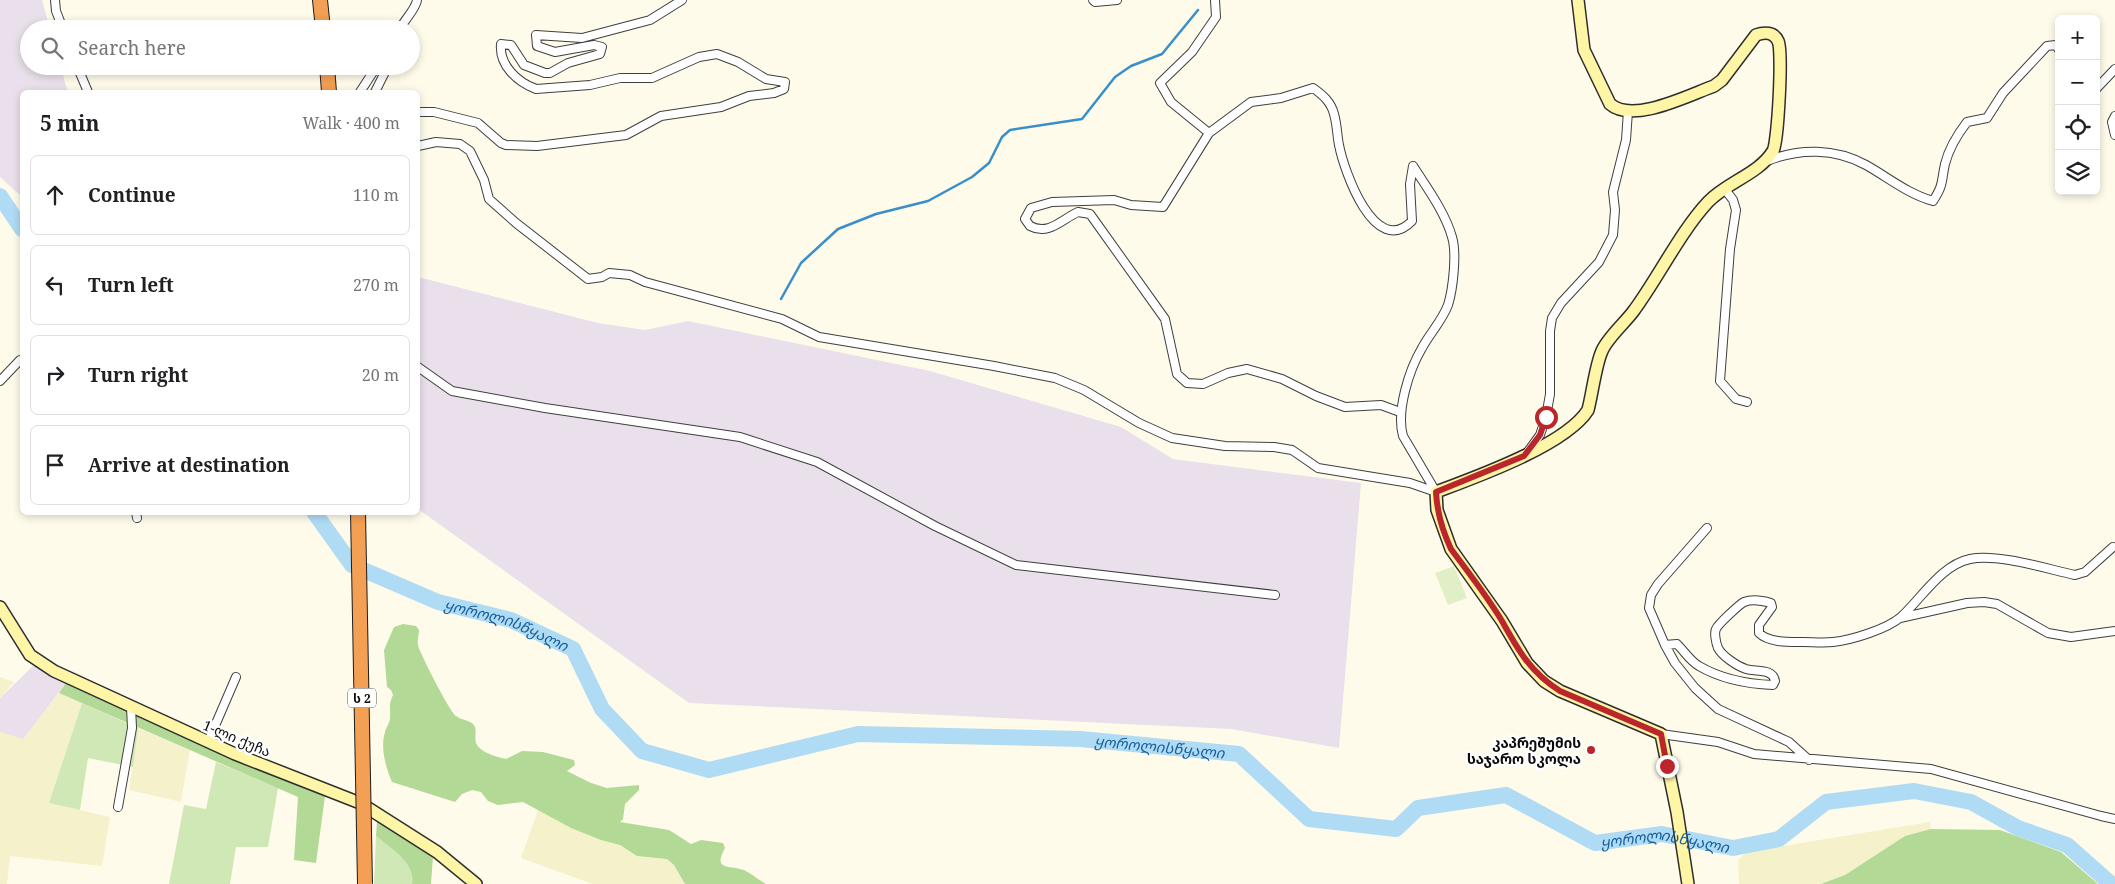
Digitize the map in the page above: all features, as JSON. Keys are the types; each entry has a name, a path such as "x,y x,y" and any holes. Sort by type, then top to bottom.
{"highway":[{"path":"320,0 322,20"},
{"name":"ს 2","path":"358,515 365,884"}],"street":[{"path":"55,0 60,20"},
{"path":"404,20 417,4 417,0"},
{"path":"420,112 434,112 478,123 501,143 506,145 536,146 626,135 661,116 721,107 749,96 774,93 784,89 785,82 766,79 738,62 717,54 699,57 652,78 620,78 590,85 536,89 513,75 500,54 502,44 511,45 526,66 540,72 550,72 568,63 600,54 602,47 594,45 554,52 536,46 536,35 582,38 650,20 682,0"},
{"path":"1093,0 1095,2 1117,0"},
{"path":"1209,132 1170,102 1160,83 1192,52 1216,17 1215,0"},
{"path":"1578,0 1584,50 1610,104 1617,110 1640,111 1714,86 1722,80 1756,35 1763,32 1770,34 1779,43 1780,61 1775,148 1767,161"},
{"path":"420,146 436,142 460,144 470,151 484,180 489,199 516,223 588,279 602,277 609,272 630,275 645,282 782,319 819,337 1055,378 1084,390 1139,422 1172,438 1225,446 1274,447 1292,450 1318,468 1410,484 1436,492 1524,456 1556,438 1584,418 1588,410 1602,350 1654,283 1694,220 1708,202 1724,188 1767,161 1786,154 1821,151 1847,155 1916,196 1933,201 1942,187 1945,164 1954,140 1967,122 1987,118 2003,93 2047,46 2055,45"},
{"path":"2100,85 2115,69"},
{"path":"81,75 87,90"},
{"path":"361,90 371,75"},
{"path":"376,90 384,75"},
{"path":"1400,412 1381,405 1345,407 1316,396 1282,379 1248,369 1228,373 1203,384 1186,383 1177,374 1164,319 1090,214 1078,212 1052,228 1043,230 1030,226 1025,218 1031,208 1052,202 1114,200 1130,205 1163,207 1209,132 1251,102 1281,98 1313,88 1326,97 1334,114 1339,146 1350,180 1372,219 1384,230 1397,230 1407,227 1412,222 1410,184 1413,166 1437,205 1452,237 1454,270 1448,304 1440,322 1422,348 1403,396 1400,426 1403,436 1436,492 1437,510 1451,549 1497,613 1527,663 1544,681 1560,691 1661,734 1718,742 1754,754 1931,769 2115,819"},
{"path":"1524,456 1540,435 1546,417 1550,394 1552,353 1550,331 1552,318 1561,303 1598,262 1613,235 1616,210 1613,192 1626,140 1628,111"},
{"path":"2115,116 2112,122 2115,135"},
{"path":"1724,188 1733,200 1736,210 1730,249 1719,371 1720,381 1736,399 1747,402"},
{"path":"0,381 20,360"},
{"path":"420,368 452,391 545,408 740,437 817,462 935,526 1016,565 1275,595"},
{"path":"1707,528 1658,584 1651,596 1650,608 1665,645 1695,688 1718,709 1789,742 1809,760"},
{"path":"1665,645 1677,644 1697,666 1722,676 1751,684 1773,685 1775,681 1771,673 1745,669 1718,648 1715,633 1716,627 1744,602 1763,601 1771,604 1772,607 1759,625 1759,633 1762,636 1784,642 1834,642 1860,636 1891,624 1900,618 1937,579 1958,564 1969,559 1988,557 2075,575 2085,572 2113,547"},
{"path":"1900,618 1967,602 1984,602 1997,604 2048,633 2071,637 2115,632"},
{"name":"1-ლი ქუჩა","path":"0,607 30,654 54,671 208,742 360,803 437,852 476,884"},
{"path":"208,742 236,677"},
{"path":"118,807 132,728 131,707"},
{"path":"1661,734 1677,812 1688,881"}],"shaded area":[{"path":"0,0 42,0 48,20 20,20 20,75 63,75 67,90 20,90 20,195 0,177"},
{"path":"420,278 598,323 645,330 688,321 930,371 1121,427 1173,459 1361,483 1339,748 1231,729 689,703 420,510"},
{"path":"35,664 66,683 23,740 0,732 0,698"},
{"path":"0,677 14,682 0,698"},
{"path":"59,693 82,703 49,803 110,817 102,866 10,856 7,884 0,884 0,732 23,739"},
{"path":"138,728 190,750 181,802 129,790"},
{"path":"538,810 571,828 601,840 620,845 637,856 667,859 674,865 685,884 593,884 521,858"},
{"path":"1930,822 1931,829 1905,836 1845,875 1821,884 1739,884 1738,861 1746,852"}],"green space":[{"path":"1454,566 1467,598 1448,605 1435,573"},
{"path":"403,624 416,626 419,630 418,645 435,682 456,716 474,726 476,743 481,749 506,759 522,751 543,752 574,760 575,765 567,771 591,783 607,788 639,785 639,790 625,804 623,819 620,822 669,830 691,844 701,840 723,843 725,848 721,860 724,866 744,870 766,884 685,884 674,865 667,859 637,856 620,845 601,840 571,828 523,802 498,805 488,801 481,792 472,790 462,794 455,802 392,782 383,751 393,695 387,687 384,650 394,627"},
{"path":"66,683 234,759 325,796 316,863 294,860 298,797 59,693"},
{"path":"82,703 138,728 133,767 88,758 80,810 49,803"},
{"path":"216,762 278,788 268,847 236,847 230,884 169,884 184,805 206,809"},
{"path":"377,821 433,856 431,884 412,884 410,869 406,863 395,851 376,836"},
{"path":"1931,829 2000,830 2061,852 2098,884 1821,884 1845,875 1905,836"},
{"path":"376,836 395,851 406,863 412,876 412,884 374,884"}],"waterway":[{"path":"781,299 801,263 838,229 876,214 928,201 972,177 989,163 1002,137 1010,130 1082,119 1115,77 1131,66 1162,54 1198,10"},
{"name":"ყოროლისწყალი","path":"0,196 20,226"},
{"name":"ყოროლისწყალი","path":"316,515 352,565 438,602 511,620 573,649 602,709 642,751 709,770 858,734 1080,739 1239,754 1309,819 1396,829 1418,808 1506,795 1595,843 1662,834 1733,848 1779,839 1826,802 1914,791 1971,802 2018,828 2067,845 2111,884"}],"place":[{"name":"კაპრეშუმის საჯარო სკოლა","path":"1591,750"}],"route":[{"path":"1546,417 1540,435 1524,456 1436,492 1437,510 1446,538 1451,549 1502,621 1527,663 1544,681 1560,691 1661,734 1667,766"}]}
